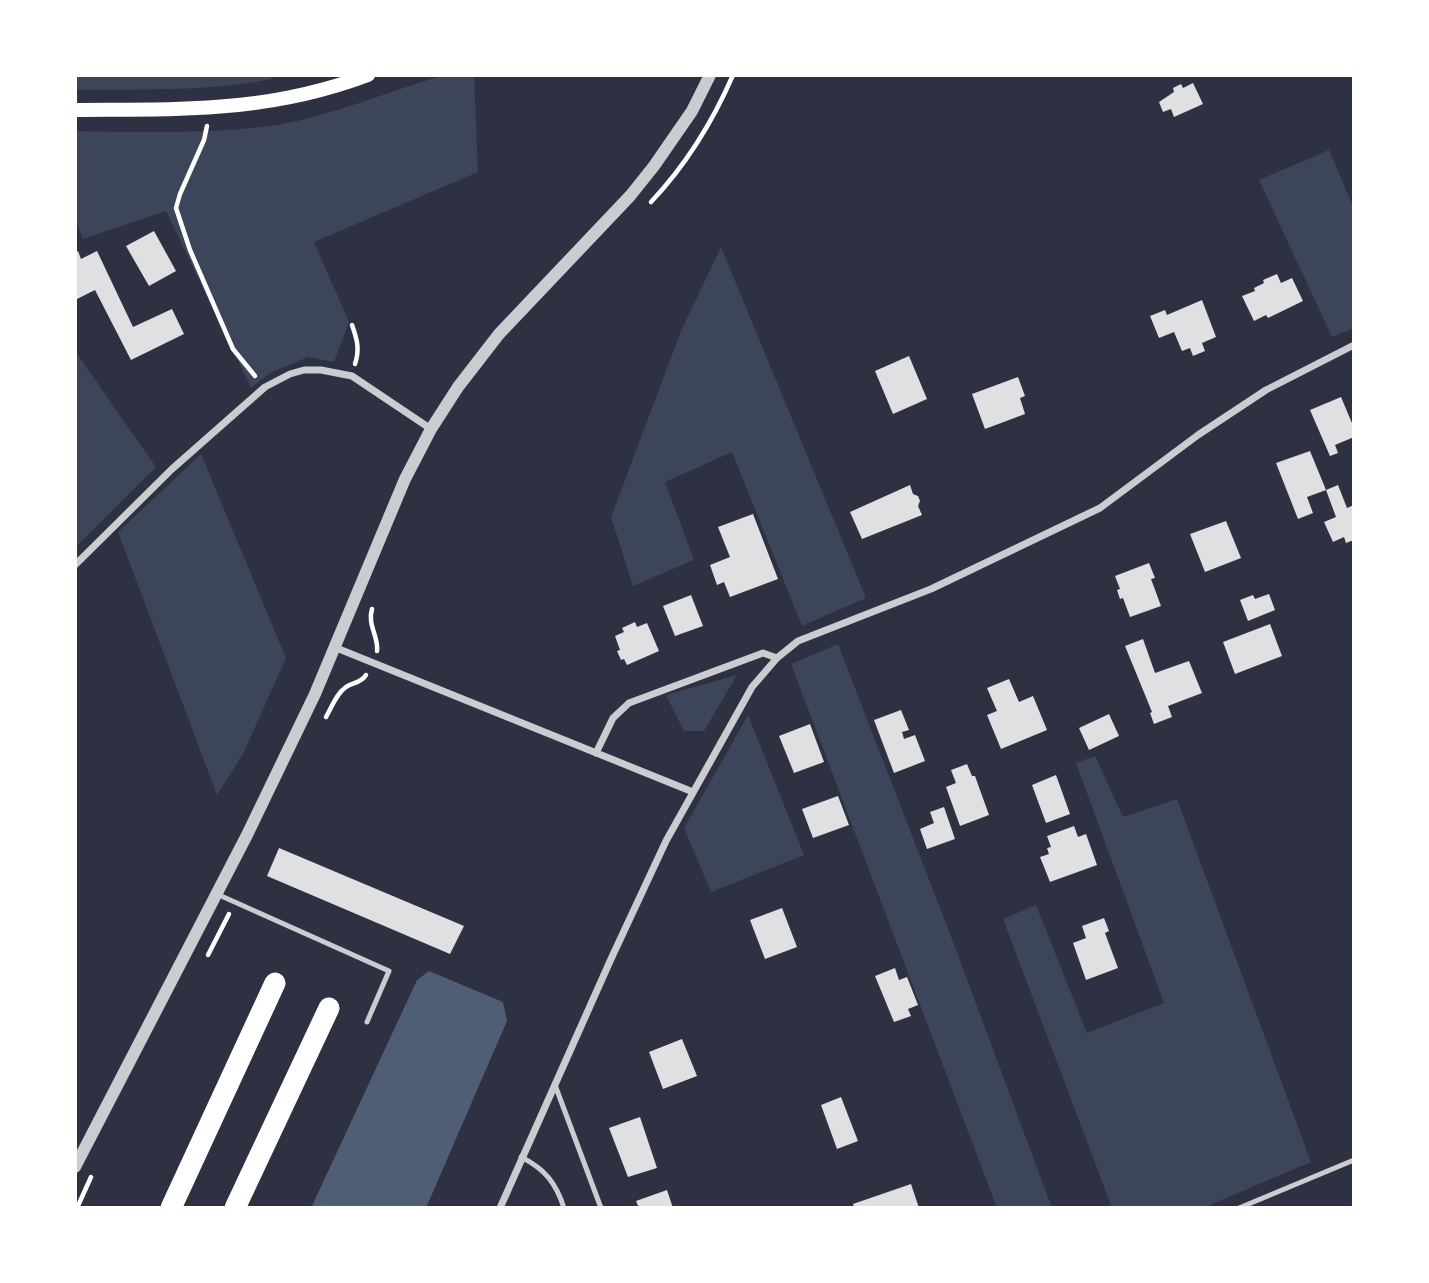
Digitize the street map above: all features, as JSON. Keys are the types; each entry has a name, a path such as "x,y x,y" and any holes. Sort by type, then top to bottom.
{"highway":[{"path":"171,1208 275,983"},
{"path":"235,1208 329,1008"}],"main road":[{"path":"75,110 209,108 285,100 319,92 368,75"}],"street":[{"path":"75,1167 219,895 315,694 405,479 431,429 458,387 499,334 613,214 654,166 692,111 709,76"},
{"path":"500,1208 660,853 752,687 777,658 798,641 931,589 1100,508 1198,435 1266,390 1354,345"},
{"path":"75,565 172,468 265,387 290,374 304,370 340,372 352,376 431,429"},
{"path":"334,647 693,792"},
{"path":"596,753 613,718 636,699 763,653 777,658"}],"lane":[{"path":"219,895 390,971 367,1022"},
{"path":"555,1085 601,1208"},
{"path":"521,1157 535,1164 553,1180 564,1208"},
{"path":"1239,1208 1354,1160"}],"path":[{"path":"648,205 682,164 705,130 733,75"},
{"path":"209,108 205,140 176,208 190,250 233,349 265,387"},
{"path":"352,324 359,352 352,376"},
{"path":"373,606 370,616 377,644 376,653"},
{"path":"335,699 343,690 364,679 367,674"}],"shaded area":[{"path":"75,75 271,75 272,79 199,88 75,90"},
{"path":"445,75 474,75 478,172 314,242 349,322 334,362 308,357 270,373 251,388 166,211 83,239 75,219 75,131 197,131 269,126 336,111"},
{"path":"1329,150 1354,208 1354,328 1332,337 1259,180"},
{"path":"721,247 866,598 802,626 732,452 665,482 694,560 633,586 611,517 681,331"},
{"path":"75,351 156,467 75,548"},
{"path":"201,454 286,658 243,754 217,795 118,532"},
{"path":"838,644 1052,1208 997,1208 791,664"},
{"path":"737,675 704,731 684,731 666,695"},
{"path":"748,715 804,855 711,892 684,828"},
{"path":"1095,756 1123,817 1177,799 1311,1162 1203,1208 1112,1208 1003,919 1036,905 1087,1033 1164,1003 1076,763"},
{"path":"429,971 503,1002 507,1021 426,1208 311,1208 417,980"}],"building":[{"path":"1193,83 1203,104 1174,117 1171,109 1163,112 1159,102 1174,92 1173,88 1181,84 1183,88"},
{"path":"154,231 176,271 149,286 126,246"},
{"path":"78,251 81,259 97,251 133,327 172,309 184,334 131,360 95,290 75,300 75,253"},
{"path":"1277,274 1281,283 1292,278 1303,301 1268,318 1266,315 1254,321 1242,296 1255,291 1254,288 1264,283 1263,280"},
{"path":"1202,300 1216,337 1202,343 1205,351 1193,356 1190,348 1182,351 1174,332 1159,338 1150,316 1165,310 1167,315"},
{"path":"909,356 927,399 893,414 875,371"},
{"path":"1018,377 1025,396 1020,398 1025,414 985,429 972,394"},
{"path":"1341,397 1354,428 1354,437 1335,445 1338,453 1330,456 1310,410"},
{"path":"1310,451 1326,490 1307,497 1313,513 1298,519 1276,463"},
{"path":"910,485 913,494 918,496 920,501 918,506 922,515 862,539 850,512"},
{"path":"1338,485 1347,508 1354,505 1354,540 1346,543 1344,537 1333,542 1324,522 1336,517 1326,490"},
{"path":"753,514 778,579 730,597 724,582 717,585 710,565 730,557 718,527"},
{"path":"1226,521 1241,558 1205,572 1190,534"},
{"path":"1149,563 1155,578 1151,579 1161,606 1130,617 1123,598 1120,599 1117,590 1120,589 1115,576"},
{"path":"1269,594 1275,610 1248,621 1240,600 1253,595 1255,599"},
{"path":"691,595 703,626 675,636 663,606"},
{"path":"635,622 637,627 647,623 659,651 627,665 617,651 620,650 615,636 624,632 622,628"},
{"path":"1270,624 1282,656 1235,674 1223,642"},
{"path":"1143,639 1155,673 1189,661 1202,693 1168,706 1172,717 1154,724 1150,713 1152,712 1125,646"},
{"path":"1009,679 1019,702 1033,696 1047,730 1001,749 987,715 997,711 987,688"},
{"path":"901,710 909,730 902,732 904,739 915,735 925,761 894,773 874,720"},
{"path":"1109,714 1119,736 1089,750 1079,728"},
{"path":"810,724 824,762 794,773 779,736"},
{"path":"967,764 972,776 975,776 989,815 960,826 946,787 956,783 951,770"},
{"path":"1056,775 1070,814 1046,823 1032,785"},
{"path":"838,796 849,825 813,838 802,809"},
{"path":"944,807 955,839 927,849 920,829 934,823 930,812"},
{"path":"1074,826 1078,837 1086,834 1097,865 1050,882 1040,857 1049,854 1047,848 1051,847 1047,836"},
{"path":"279,848 464,926 450,954 267,876"},
{"path":"782,908 797,947 765,959 750,920"},
{"path":"1104,918 1109,931 1105,933 1118,968 1086,980 1073,943 1086,938 1082,926"},
{"path":"895,968 899,980 907,977 918,1005 908,1009 911,1016 894,1022 875,976"},
{"path":"682,1039 697,1076 663,1089 649,1052"},
{"path":"841,1097 858,1141 837,1149 821,1105"},
{"path":"640,1117 657,1168 628,1177 609,1128"},
{"path":"911,1184 919,1208 854,1208 853,1204"},
{"path":"667,1190 673,1208 639,1208 636,1201"}]}
